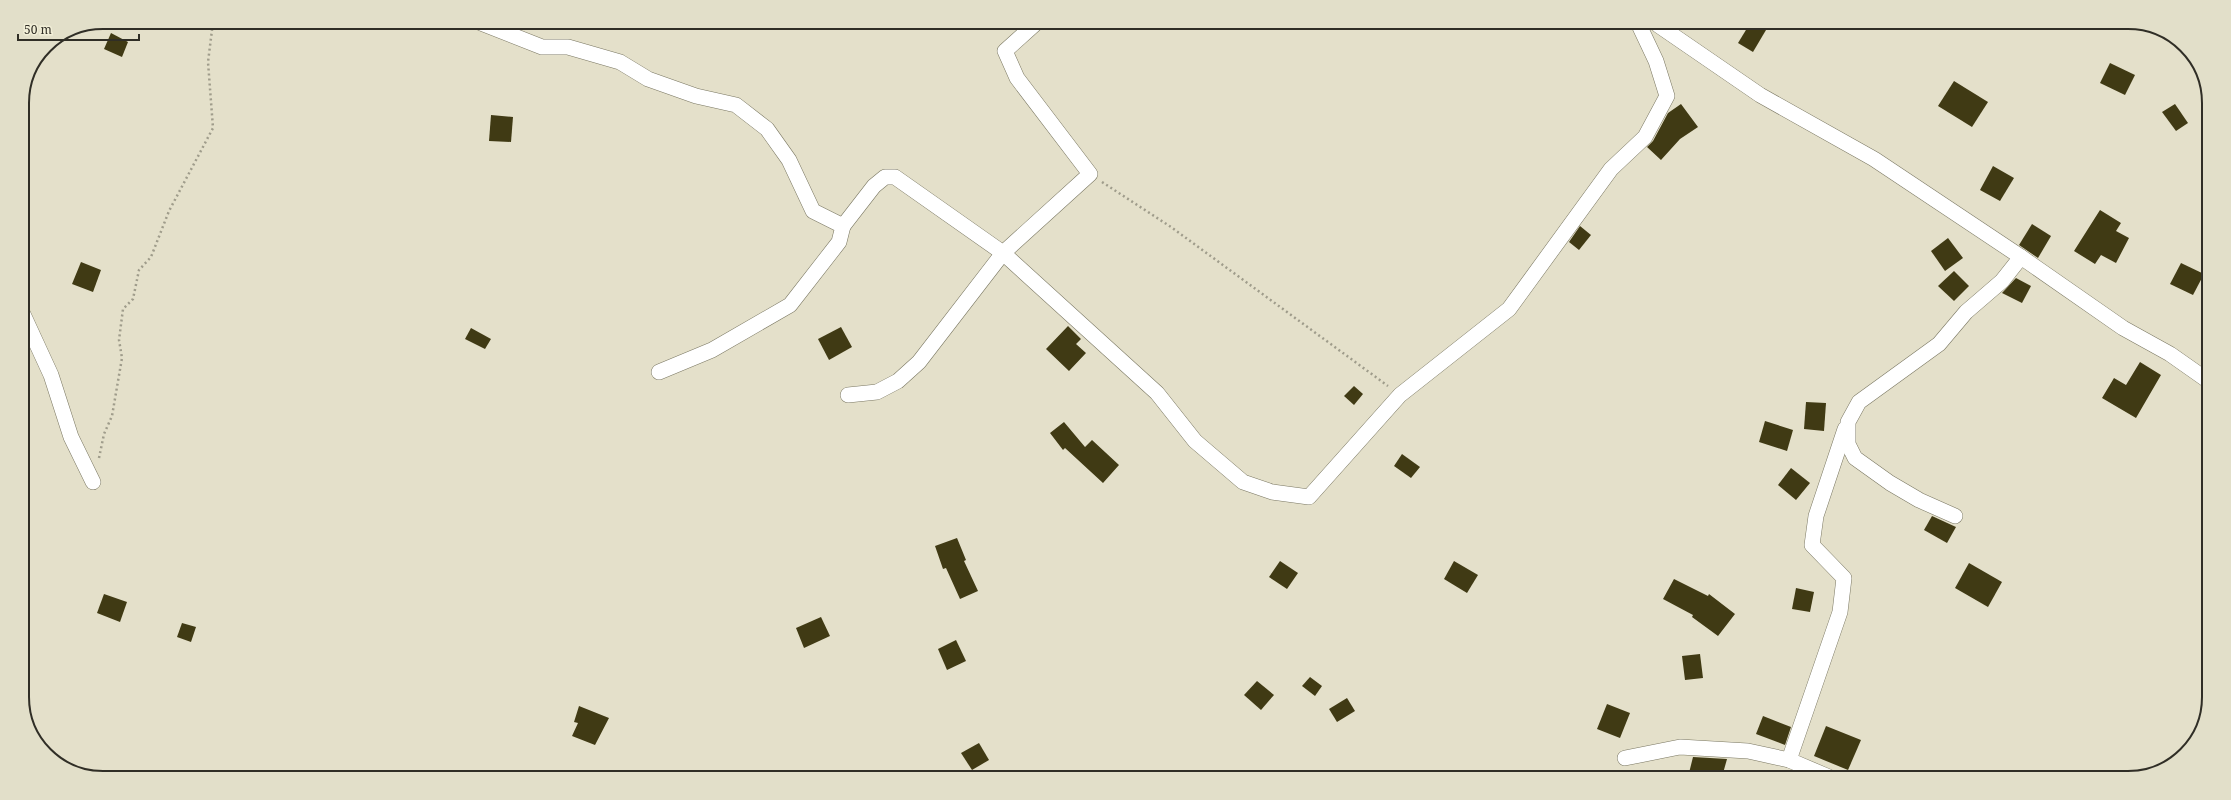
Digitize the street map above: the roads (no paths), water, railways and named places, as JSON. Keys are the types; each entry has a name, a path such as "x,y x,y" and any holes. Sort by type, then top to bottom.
{"street":[{"path":"496,29 542,47 568,47 620,62 648,78 696,96 736,105 767,129 789,160 814,211 843,226"},
{"path":"848,395 878,392 898,381 919,362 1003,254 1090,174 1017,78 1006,51 1030,29"},
{"path":"659,372 712,350 790,305 839,242 843,226 874,186 885,178 895,177 1003,254 1158,393 1195,441 1243,482 1272,492 1309,497 1400,395 1509,309 1611,170 1645,137 1667,96 1656,61 1641,29"},
{"path":"1664,29 1760,95 1874,159 2123,328 2170,354 2202,376"},
{"path":"1789,760 1840,612 1844,578 1812,545 1816,516 1848,422 1859,402 1939,344 1966,312 2002,281 2021,258"},
{"path":"29,327 51,375 71,437 94,482"},
{"path":"1848,422 1848,444 1855,458 1890,484 1919,500 1955,516"},
{"path":"1625,758 1680,747 1748,751 1789,760 1815,771"}]}
